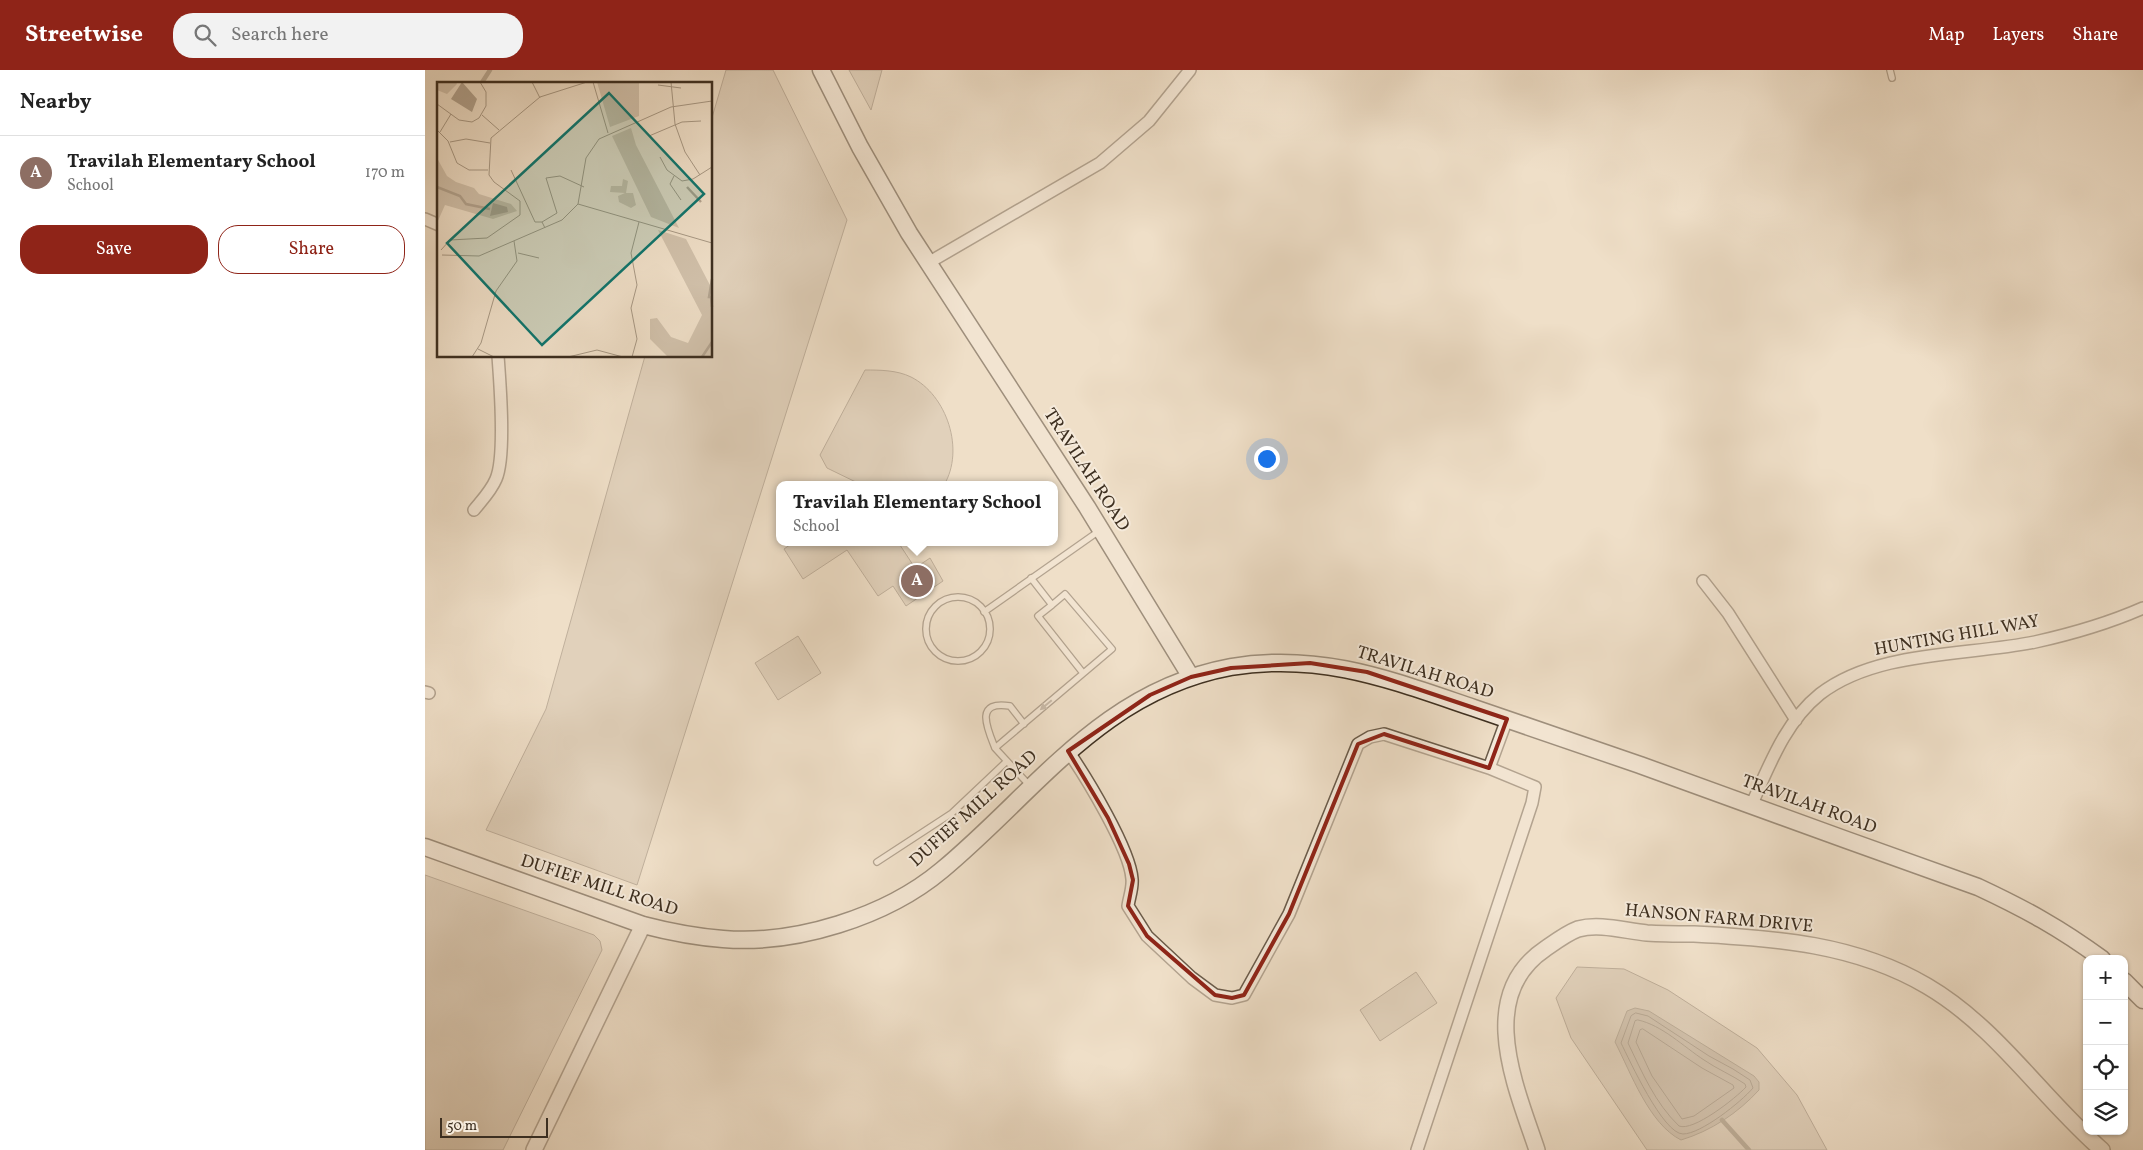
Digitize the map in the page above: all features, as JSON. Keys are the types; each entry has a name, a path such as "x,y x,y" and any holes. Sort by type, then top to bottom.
{"main road":[{"name":"TRAVILAH ROAD","path":"821,70 860,147 929,263 1101,530 1191,677 1231,668 1272,663 1310,663 1367,672 1507,719 1978,887 2030,911 2065,931 2097,955"},
{"name":"DUFIEF MILL ROAD","path":"425,847 643,925 676,933 727,939 789,936 845,921 900,898 941,871 1030,786 1094,730 1150,695 1191,677"},
{"path":"2128,984 2143,1000"}],"street":[{"path":"929,263 1099,163 1149,122 1190,70"},
{"path":"425,219 437,224"},
{"path":"474,510 489,492 498,471 502,401 499,358"},
{"path":"1703,580 1728,613 1796,720"},
{"name":"HUNTING HILL WAY","path":"1751,806 1773,755 1796,720 1820,695 1843,680 1881,665 2035,642 2122,617 2143,608"},
{"path":"1489,768 1507,719"},
{"path":"1068,751 1108,818 1129,864 1133,880 1129,906 1147,936 1179,967 1215,995 1232,998 1245,995 1289,914 1357,744 1370,737 1383,734 1489,768 1535,787 1532,803 1417,1150"},
{"path":"534,1150 643,925"},
{"name":"HANSON FARM DRIVE","path":"1537,1150 1512,1072 1504,1035 1507,1005 1515,982 1537,954 1579,929 1605,927 1648,933 1762,939 1821,946 1889,966 1929,987 1972,1019 1997,1041 2102,1150"}],"lane":[{"path":"1890,70 1892,78"},
{"path":"984,612 1101,530"},
{"path":"1031,578 1052,605"},
{"path":"995,748 1024,724 1111,649 1065,594 1038,616 1083,673"},
{"path":"956,597 968,598 978,604 984,612 990,625 989,637 984,648 975,656 963,661 950,660 939,655 930,645 926,633 927,620 933,608 943,600 956,597"},
{"path":"1024,724 1010,706 998,704 989,709 985,716 985,724 995,748 1030,786"},
{"path":"877,862 952,813 1007,761"}],"highlighted area":[{"path":"1310,663 1367,672 1507,719 1489,768 1384,734 1358,744 1289,914 1244,995 1232,998 1215,995 1147,936 1128,906 1133,880 1129,864 1108,818 1068,751 1150,695 1191,677 1231,668"}],"shaded area":[{"path":"726,70 773,70 847,220 637,885 486,830 546,709 644,358 713,358 713,114"},
{"path":"849,70 882,70 871,110"},
{"path":"865,370 900,373 924,385 943,410 949,425 953,456 946,481 854,481 827,468 820,455"},
{"path":"788,546 901,546 915,568 930,558 943,581 906,606 893,586 878,596 847,550 803,579 784,549"},
{"path":"798,636 821,673 778,700 755,663"},
{"path":"425,875 594,935 600,941 602,950 503,1150 425,1150"},
{"path":"1577,967 1624,969 1668,990 1757,1048 1797,1095 1827,1150 1647,1150 1571,1038 1556,998"},
{"path":"1416,972 1437,1003 1380,1041 1360,1010"}],"water":[{"path":"1635,1008 1649,1011 1754,1076 1759,1082 1759,1090 1733,1114 1703,1132 1681,1140 1659,1122 1650,1110 1615,1042 1627,1011"}],"waterway":[{"path":"482,82 490,70"},
{"path":"1722,1120 1749,1150"}],"place":[{"name":"Travilah Elementary School","path":"917,581"}]}
